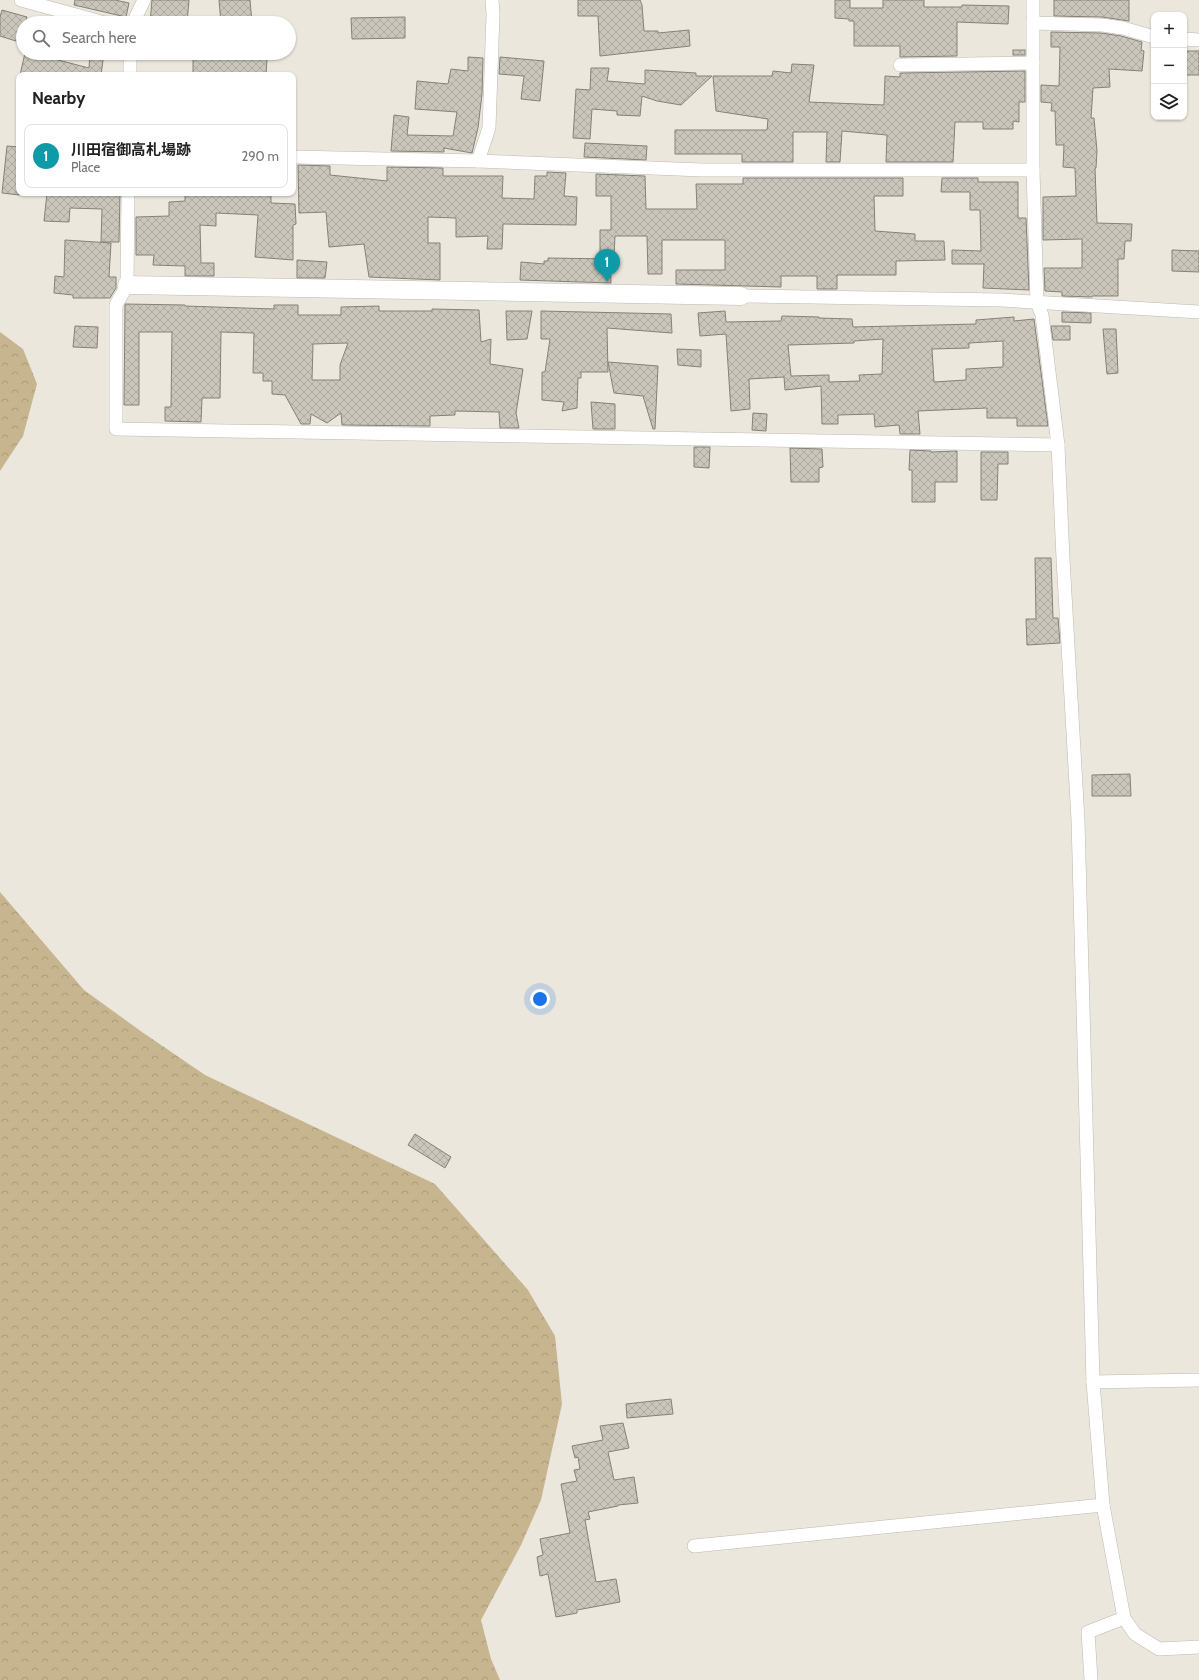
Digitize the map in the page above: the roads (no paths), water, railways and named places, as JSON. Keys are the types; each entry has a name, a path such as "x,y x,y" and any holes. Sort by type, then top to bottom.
{"street":[{"path":"21,0 80,16"},
{"path":"137,16 144,0"},
{"path":"478,161 489,128 494,14 492,0"},
{"path":"1033,0 1033,170 1038,302 1042,315 1058,445 1078,820 1092,1382 1103,1504 1124,1618 1135,1634 1159,1649 1199,1647"},
{"path":"1033,23 1102,25 1123,28 1151,36"},
{"path":"1187,39 1199,40"},
{"path":"130,60 130,72"},
{"path":"900,65 1033,63"},
{"path":"296,157 478,161 702,170 1033,170"},
{"path":"128,196 126,285 116,305 116,429 1058,445"},
{"path":"126,285 1001,300 1199,312"},
{"path":"1092,1382 1199,1380"},
{"path":"694,1546 1103,1504"},
{"path":"1091,1680 1088,1632 1124,1618"}],"place":[{"name":"川田宿御高札場跡","path":"607,282"}]}
